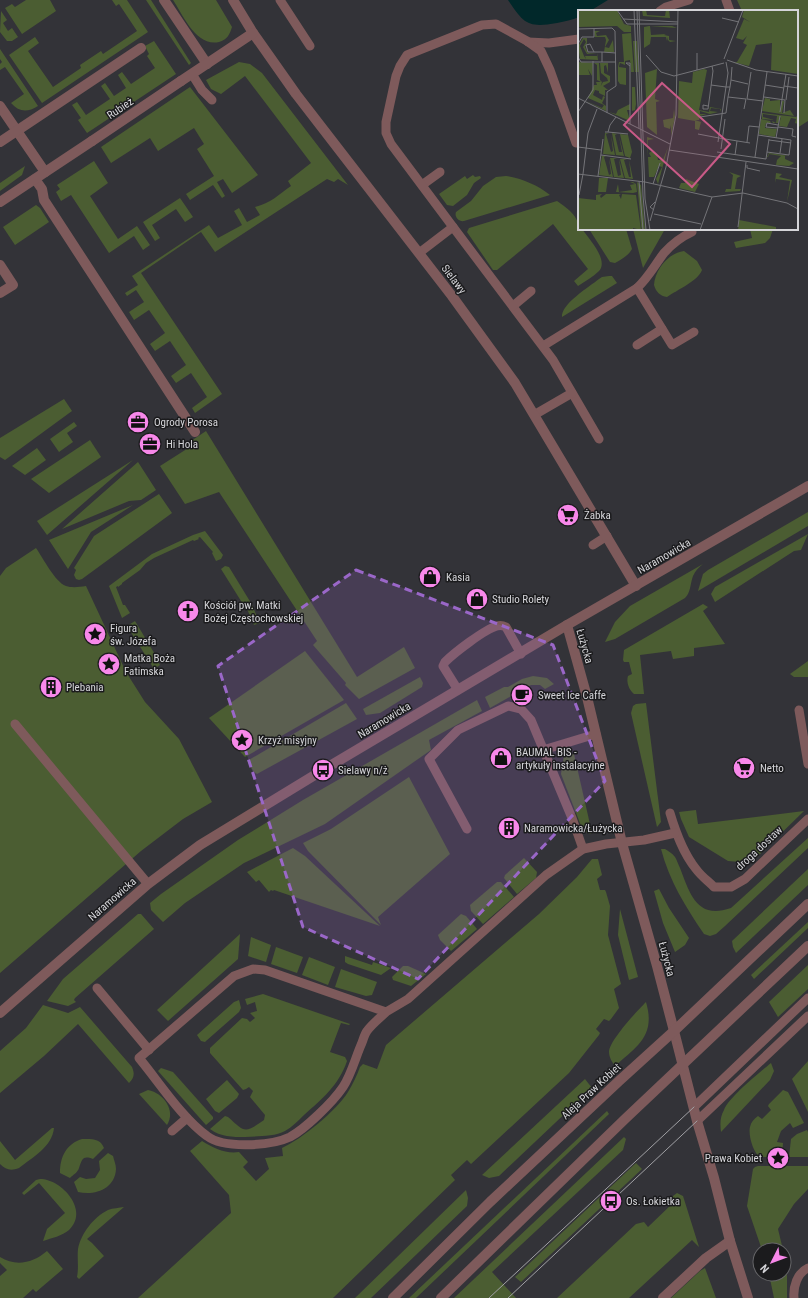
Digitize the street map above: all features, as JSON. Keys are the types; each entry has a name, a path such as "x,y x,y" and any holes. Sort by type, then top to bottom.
{"street":[{"path":"164,0 207,64"},
{"name":"Sielawy","path":"233,0 253,33 296,94 419,253 509,374 636,586"},
{"name":"Rubież","path":"0,202 253,33"},
{"path":"0,142 141,48"},
{"path":"0,106 45,172"},
{"path":"35,179 42,189 44,200 195,432"},
{"path":"0,265 13,285 0,294"},
{"name":"Naramowicka","path":"0,1013 148,884 219,832 458,690 808,486"},
{"name":"Łużycka","path":"567,626 596,734 622,843 657,966 730,1241 748,1298"},
{"name":"Aleja Praw Kobiet","path":"392,1298 490,1202 808,904"},
{"path":"441,1298 611,1132 808,946"},
{"path":"663,1298 706,1258 730,1241"}],"lane":[{"path":"280,0 310,46"},
{"path":"662,10 666,7 689,0"},
{"path":"726,0 730,10"},
{"path":"578,142 576,143 550,70 541,52 527,41 496,24 482,25 407,55 396,76 386,122 386,133 391,144 553,360 599,440"},
{"path":"527,41 549,43 578,39"},
{"path":"192,74 202,90 212,100"},
{"path":"422,185 440,172"},
{"path":"419,253 453,226"},
{"path":"543,346 637,288 652,272 664,253 681,237 692,232"},
{"path":"637,288 672,345 694,332"},
{"path":"513,306 532,291"},
{"path":"637,345 662,330"},
{"path":"534,415 572,393"},
{"path":"593,545 607,536"},
{"path":"458,690 443,666 445,662 482,634 496,626 501,625 506,627 521,654"},
{"path":"466,829 429,759 458,730 508,706 521,710 531,720 584,850"},
{"path":"799,710 808,764"},
{"path":"15,724 148,884"},
{"path":"543,750 596,734"},
{"name":"droga dostaw","path":"670,813 676,833 685,853 697,870 714,887 731,887 745,879 808,819"},
{"path":"386,1012 265,970 253,969 234,976 140,1058 187,1118 208,1138 223,1143 238,1145 278,1141 290,1137 321,1111 340,1091 351,1071 366,1032 386,1012 408,999 546,875 584,850 606,844 644,840 676,833"},
{"path":"97,988 148,1050"},
{"path":"694,1107 808,998"},
{"path":"697,1121 808,1016"},
{"path":"172,1131 187,1118"},
{"path":"794,1298 793,1291 798,1277 806,1268 808,1268"}],"highlighted area":[{"path":"356,570 553,645 605,781 418,979 303,927 218,666"}],"green space":[{"path":"26,0 50,0 56,11 22,34 5,8 12,4 15,7"},
{"path":"112,0 127,0 148,32 42,103 9,55 35,37 39,43 28,51 53,87 81,68 80,65 101,51 103,54 137,31 119,4 116,6"},
{"path":"146,0 151,0 191,63 189,65"},
{"path":"173,0 216,0 232,27 229,34 224,40 219,42 204,40 191,28"},
{"path":"737,0 808,0 808,121 798,127 798,10 742,10"},
{"path":"1,11 7,20 3,23 8,31 12,28 18,37 12,41 7,41 0,32"},
{"path":"154,41 176,74 87,133 78,120 81,118 72,105 77,102 86,115 110,99 101,86 105,83 114,96 126,88 118,75 122,72 131,84 155,68 147,56 149,54 145,46"},
{"path":"0,49 38,106 30,110 20,110 11,103 24,94 5,67 0,70 0,64 2,62 0,59"},
{"path":"239,62 250,64 262,73 348,185 338,179 334,182 327,179 215,252 201,232 141,273 222,394 195,413 192,408 207,397 191,373 176,383 171,376 186,365 170,341 155,351 150,344 165,333 149,310 134,320 129,312 144,302 136,290 127,296 125,293 138,285 132,276 209,225 218,238 242,225 234,211 239,208 247,222 260,215 255,207 270,201 291,186 288,181 311,163 245,76 221,94 211,89 206,80"},
{"path":"190,87 258,175 232,193 223,179 217,182 225,196 222,198 213,185 190,200 186,194 214,176 197,149 204,144 194,128 158,151 150,138 111,163 101,147"},
{"path":"94,161 108,183 90,196 118,239 137,226 150,245 143,250 134,236 109,253 71,195 61,201 56,192 60,189 57,185"},
{"path":"25,166 22,175 0,191 0,183"},
{"path":"473,175 475,177 480,176 481,178 474,183 467,195 453,206 447,205 439,194 465,176 467,179"},
{"path":"506,176 530,183 550,195 464,221 457,219 456,212 471,201 483,186 496,177"},
{"path":"180,198 193,217 185,222 176,209 152,225 160,238 155,241 143,222"},
{"path":"557,201 575,216 578,224 578,230 583,230 597,250 602,261 601,266 599,271 578,286 574,281 588,269 553,224 497,270 493,270 467,232 469,228"},
{"path":"36,205 40,208 49,222 15,245 3,227"},
{"path":"590,230 626,230 632,249 627,255 615,263 610,262"},
{"path":"633,230 664,230 643,268"},
{"path":"750,230 773,230 770,238 765,243 736,248 734,242 752,238"},
{"path":"684,251 697,261 702,270 700,274 687,285 667,297 660,295 654,285 660,268 663,263 673,255"},
{"path":"612,276 617,283 562,317 566,307 576,296 602,277"},
{"path":"64,399 72,411 5,460 0,457 0,438"},
{"path":"74,422 77,426 67,433 73,442 59,452 50,439"},
{"path":"206,431 357,677 404,647 415,668 359,699 345,685 346,683 313,645 317,641 219,492 185,504 160,466 193,445 191,441"},
{"path":"90,440 101,457 49,493 31,479"},
{"path":"37,448 46,460 25,475 12,466"},
{"path":"133,460 47,535 37,521"},
{"path":"138,462 156,490 141,500 129,501 62,529"},
{"path":"159,494 172,513 82,579 76,579 74,575 76,570 74,568 94,536"},
{"path":"133,505 91,532 68,569 49,540"},
{"path":"808,512 808,526 698,591 703,574 708,570"},
{"path":"205,531 223,555 221,559 216,561 212,553 213,552 200,537 198,538 199,539 193,540 154,558 122,584 116,587 123,605 125,605 130,613 122,618 109,586 152,554"},
{"path":"808,534 801,550 794,551 715,602 711,594 715,587"},
{"path":"36,548 54,575 62,584 71,587 86,586 126,672 145,702 179,739 212,802 183,819 141,851 0,973 0,576 6,568"},
{"path":"703,564 694,574 689,591 685,598 615,639 605,642 615,622 630,606"},
{"path":"225,566 229,567 251,603 260,623 254,625 247,609 221,569"},
{"path":"703,604 708,607 703,611 725,644 694,648 694,656 673,659 671,651 640,655 644,694 634,694 628,686 627,678 632,674 629,662 624,662 623,660 624,650"},
{"path":"135,621 159,661 158,662 160,665 154,669 127,626"},
{"path":"305,651 344,700 245,757 209,718"},
{"path":"808,661 808,677 794,677 790,674"},
{"path":"533,676 547,678 554,684 545,689 540,685 531,685 490,708 485,697 522,679"},
{"path":"420,677 423,683 422,687 380,713 366,715 363,709"},
{"path":"477,700 482,711 429,740 431,750 325,824 244,863 185,903 163,922 151,910 150,903 161,894 238,840 303,800"},
{"path":"346,703 357,719 257,774 254,772 247,761"},
{"path":"646,703 661,822 657,827 631,713 633,706 636,704"},
{"path":"574,754 592,833 590,834 583,831 561,774 564,755"},
{"path":"409,777 450,854 378,917 381,925 308,851 303,843 331,829"},
{"path":"696,810 698,824 804,811 757,857 740,862 728,861 689,837 679,812"},
{"path":"808,838 808,848 725,926 716,934 710,936 704,934 673,883 661,849 665,849 675,857 687,887 696,902 710,910 719,911 731,908"},
{"path":"293,848 305,856 380,926 274,890 269,892 259,880 256,882 247,872"},
{"path":"524,858 537,872 536,878 517,894 504,878 505,875"},
{"path":"592,859 598,859 602,875 597,879 600,890 605,890 606,892 610,906 608,935 621,984 614,989 619,1008 609,1021 604,1019 596,1029 600,1033 599,1035 569,1073 471,1164 467,1160 451,1175 455,1180 333,1298 138,1298 231,1213 229,1195 190,1151 202,1141 220,1150 239,1152 248,1162 243,1167 256,1181 269,1169 265,1158 283,1156 282,1148 309,1131 335,1108 348,1092 360,1067 363,1064 377,1069 386,1045 539,914 577,877"},
{"path":"808,869 808,885 736,953 732,941"},
{"path":"497,882 501,882 514,897 483,924 471,911 470,905"},
{"path":"659,889 669,908 689,938 685,945 675,952 663,923 654,891"},
{"path":"620,909 638,977 629,980 618,935"},
{"path":"138,914 141,914 154,929 75,998 74,1000 76,1002 68,1006 47,1001 63,979"},
{"path":"461,914 466,916 477,929 451,951 440,940 438,935"},
{"path":"808,922 808,928 754,979 751,975"},
{"path":"240,934 238,959 168,1021 157,1010"},
{"path":"251,937 271,945 266,962 248,956"},
{"path":"276,947 303,957 297,973 271,964"},
{"path":"345,956 372,965 373,962 391,968 381,975 348,964 345,962"},
{"path":"309,957 335,967 328,985 302,975"},
{"path":"808,965 808,989 778,1017 769,1002"},
{"path":"403,966 408,966 426,974 411,986 393,980 392,977"},
{"path":"341,969 377,982 372,995 366,996 335,987"},
{"path":"263,994 350,1024 341,1023 330,1052 345,1057 347,1061 344,1070 329,1091 295,1124 285,1131 271,1135 245,1137 222,1135 210,1129 225,1116 238,1126 245,1129 252,1128 264,1120 265,1115 250,1097 253,1091 249,1087 243,1090 210,1053 210,1048 242,1018 247,1019 250,1022 255,1018 250,1013 257,1011 255,1002 247,1005 245,999"},
{"path":"239,1000 241,1008 239,1012 205,1042 201,1041 197,1035 234,1002"},
{"path":"646,1002 648,1024 646,1032 637,1046 615,1066 610,1056 610,1047 624,1026"},
{"path":"43,1005 68,1013 80,1007 132,1067 134,1074 131,1081 129,1083 78,1024 44,1056 0,1093 0,1051 26,1028"},
{"path":"808,1061 808,1112 792,1079"},
{"path":"771,1063 774,1071 770,1080 721,1132 721,1118 727,1105 745,1085"},
{"path":"161,1068 173,1072 213,1117 213,1119 206,1125 158,1071"},
{"path":"585,1079 592,1088 499,1176 489,1178 482,1175"},
{"path":"227,1080 239,1094 237,1098 219,1113 215,1111 206,1099"},
{"path":"148,1090 159,1095 167,1103 170,1114 167,1125 139,1094"},
{"path":"783,1090 788,1092 804,1123 793,1128 790,1123 781,1131 777,1142 783,1143 782,1157 760,1157 755,1152 752,1143 750,1125 758,1116 762,1119 771,1110 768,1106 769,1104"},
{"path":"607,1111 609,1114 416,1298 409,1298"},
{"path":"52,1128 54,1128 50,1141 46,1146 36,1156 19,1168 4,1168 0,1164 0,1141 15,1160"},
{"path":"807,1130 808,1157 789,1157 791,1139 797,1134"},
{"path":"624,1137 626,1139 623,1150 492,1272 516,1298 454,1298"},
{"path":"82,1139 92,1139 98,1141 104,1148 93,1159 83,1159 78,1171 70,1178 60,1173 61,1162 68,1148 76,1141"},
{"path":"108,1153 113,1156 116,1167 115,1176 112,1182 103,1190 97,1192 78,1192 74,1182 80,1177 86,1179 95,1178 100,1170 99,1161"},
{"path":"636,1163 642,1169 521,1282 515,1277"},
{"path":"758,1166 808,1166 808,1189 794,1204 778,1229 781,1242 759,1242 747,1206 753,1169"},
{"path":"36,1180 48,1180 57,1184 64,1190 71,1197 75,1206 76,1214 75,1222 69,1230 43,1241 47,1229 65,1213 39,1183 24,1195 22,1193"},
{"path":"466,1190 468,1198 467,1206 371,1298 355,1298"},
{"path":"677,1193 683,1196 699,1247 692,1240 629,1298 557,1298 636,1224 644,1222 648,1227 673,1203 669,1199"},
{"path":"124,1207 87,1239 104,1256 79,1279 77,1277 78,1249 85,1231 93,1221 103,1213 110,1209"},
{"path":"47,1251 63,1269 36,1292 33,1289 23,1298 0,1298 0,1276 7,1270 0,1263 0,1257 18,1263 30,1261"},
{"path":"705,1268 716,1298 671,1298 700,1271"},
{"path":"771,1282 787,1282 787,1298 774,1298"}],"water":[{"path":"508,0 608,0 592,10 578,10 578,17 557,23 539,25 533,24 523,19"}],"tram line":[{"path":"489,1298 694,1107"},
{"path":"508,1298 697,1121"}],"place":[{"name":"Ogrody Porosa","path":"138,422"},
{"name":"Hi Hola","path":"150,444"},
{"name":"Żabka","path":"568,515"},
{"name":"Kasia","path":"430,577"},
{"name":"Studio Rolety","path":"477,599"},
{"name":"Kościół pw. Matki Bożej Częstochowskiej","path":"188,611"},
{"name":"Figura św. Józefa","path":"95,634"},
{"name":"Matka Boża Fatimska","path":"109,664"},
{"name":"Plebania","path":"51,687"},
{"name":"Sweet Ice Caffe","path":"522,695"},
{"name":"Krzyż misyjny","path":"242,740"},
{"name":"BAUMAL BIS - artykuły instalacyjne","path":"501,758"},
{"name":"Netto","path":"744,768"},
{"name":"Sielawy n/ż","path":"323,770"},
{"name":"Naramowicka/Łużycka","path":"509,828"},
{"name":"Prawa Kobiet","path":"778,1158"},
{"name":"Os. Łokietka","path":"611,1201"}]}
